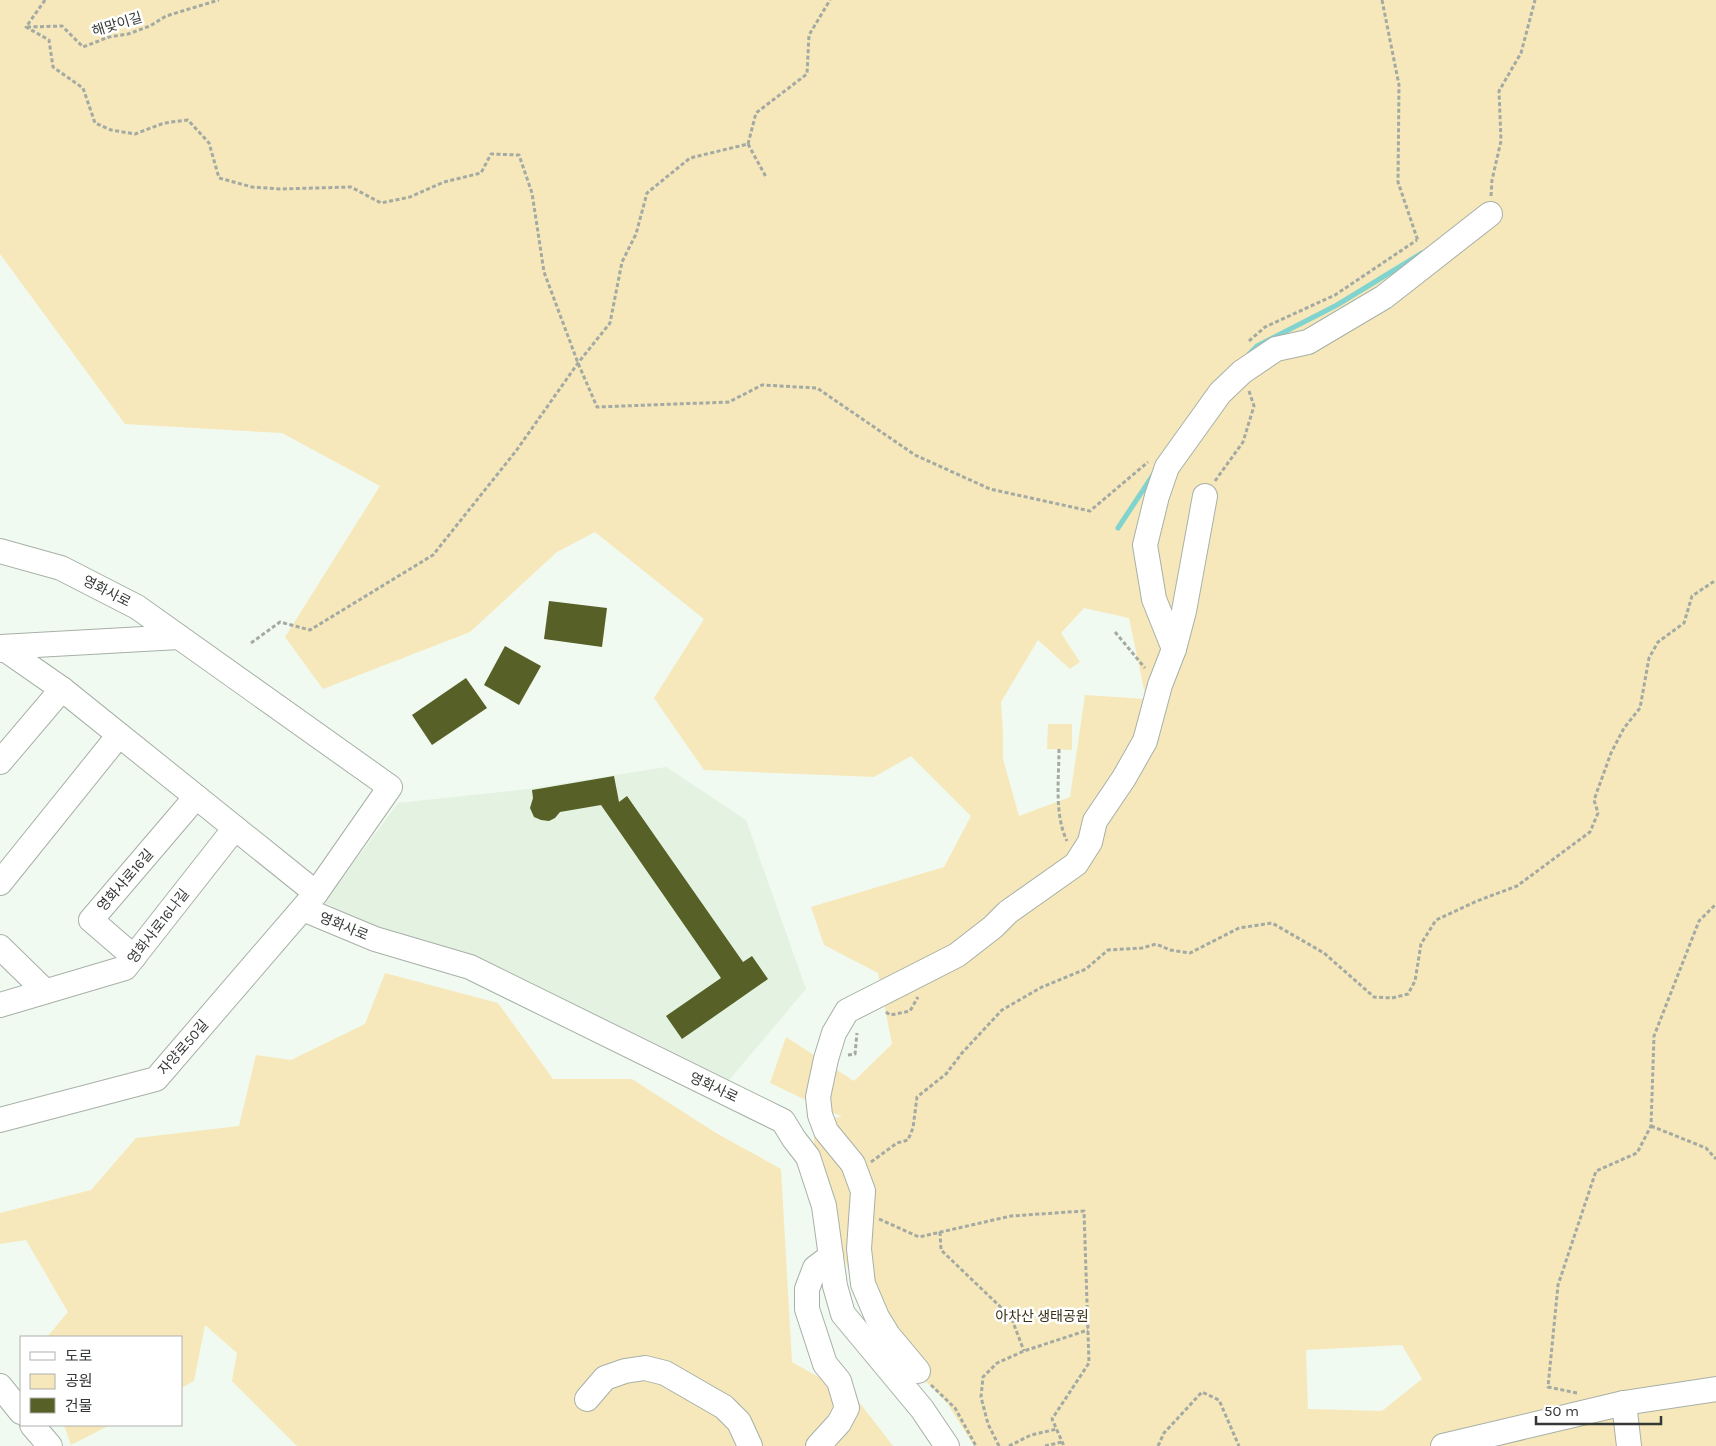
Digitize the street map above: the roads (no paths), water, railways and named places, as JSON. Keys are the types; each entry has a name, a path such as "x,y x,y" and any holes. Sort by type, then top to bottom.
{"street":[{"path":"1174,649 1154,599 1146,545 1155,504 1167,467 1220,393 1242,372 1276,349 1308,342 1384,297 1490,214"},
{"path":"918,1372 888,1335 877,1317 863,1284 859,1250 863,1191 852,1164 826,1130 820,1115 818,1097 834,1033 847,1011 957,955 993,927 1008,912 1076,864 1090,842 1095,821 1124,778 1145,741 1160,685 1174,649 1184,611 1205,496"},
{"name":"영화사로","path":"0,551 61,568 137,607 390,787 309,901 375,938 470,967 783,1121 808,1157 824,1206 835,1286 844,1314 922,1409 947,1446"},
{"path":"1,648 179,637"},
{"path":"1,648 62,689 235,828 309,901"},
{"path":"0,762 62,689"},
{"path":"0,883 119,734"},
{"name":"영화사로16길","path":"134,957 91,920 196,797"},
{"name":"영화사로16나길","path":"0,1005 125,968 235,828"},
{"name":"자양로50길","path":"0,1120 156,1079 309,901"},
{"path":"0,947 45,991"},
{"path":"818,1446 839,1423 847,1408 839,1381 825,1364 807,1309 807,1289 815,1268 831,1256"},
{"path":"588,1399 605,1378 625,1371 645,1368 652,1370 665,1374 724,1406 739,1422 750,1446"},
{"path":"0,1386 20,1411"},
{"path":"1443,1446 1624,1403 1716,1389"},
{"path":"1624,1403 1629,1446"},
{"path":"33,1426 50,1446"}],"waterway":[{"path":"1249,354 1257,346 1337,305 1422,253"},
{"path":"1118,528 1155,472"}],"park label":[{"name":"아차산 생태공원","path":"1042,1316"}]}
